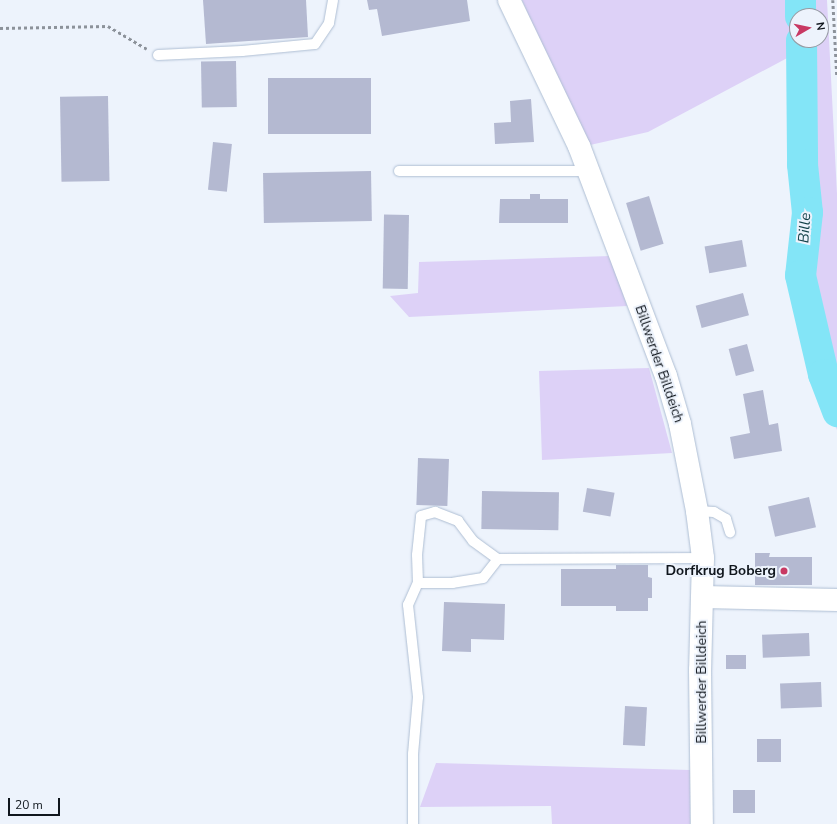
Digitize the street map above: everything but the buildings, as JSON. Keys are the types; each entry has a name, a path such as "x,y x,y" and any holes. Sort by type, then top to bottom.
{"street":[{"name":"Billwerder Billdeich","path":"509,0 589,171 666,376 680,424 697,511 703,558 700,670 702,824"},
{"path":"703,598 837,600"}],"lane":[{"path":"158,55 242,51 315,44 329,23 332,0"},
{"path":"399,171 589,171"},
{"path":"697,511 714,512 726,519 730,532"},
{"path":"413,824 413,754 418,697 408,605 418,582 417,555 421,516 435,512 458,521 473,541 498,558 703,558"},
{"path":"418,582 453,583 483,578 498,558"}],"path":[{"path":"833,0 837,77"},
{"path":"0,28 108,26 158,55"}],"shaded area":[{"path":"522,0 827,0 827,8 789,8 789,48 829,48 829,39 837,194 837,430 816,378 791,275 797,212 791,56 648,132 590,145 548,63"},
{"path":"610,256 627,306 409,317 390,296 418,293 419,262"},
{"path":"649,368 672,453 542,460 539,371"},
{"path":"436,763 690,770 690,824 552,824 551,806 420,807"}],"waterway":[{"name":"Bille","path":"800,0 800,8"},
{"name":"Bille","path":"801,48 802,164 807,212 800,275 823,374 837,411"}],"place":[{"name":"Dorfkrug Boberg","path":"784,571"}]}
